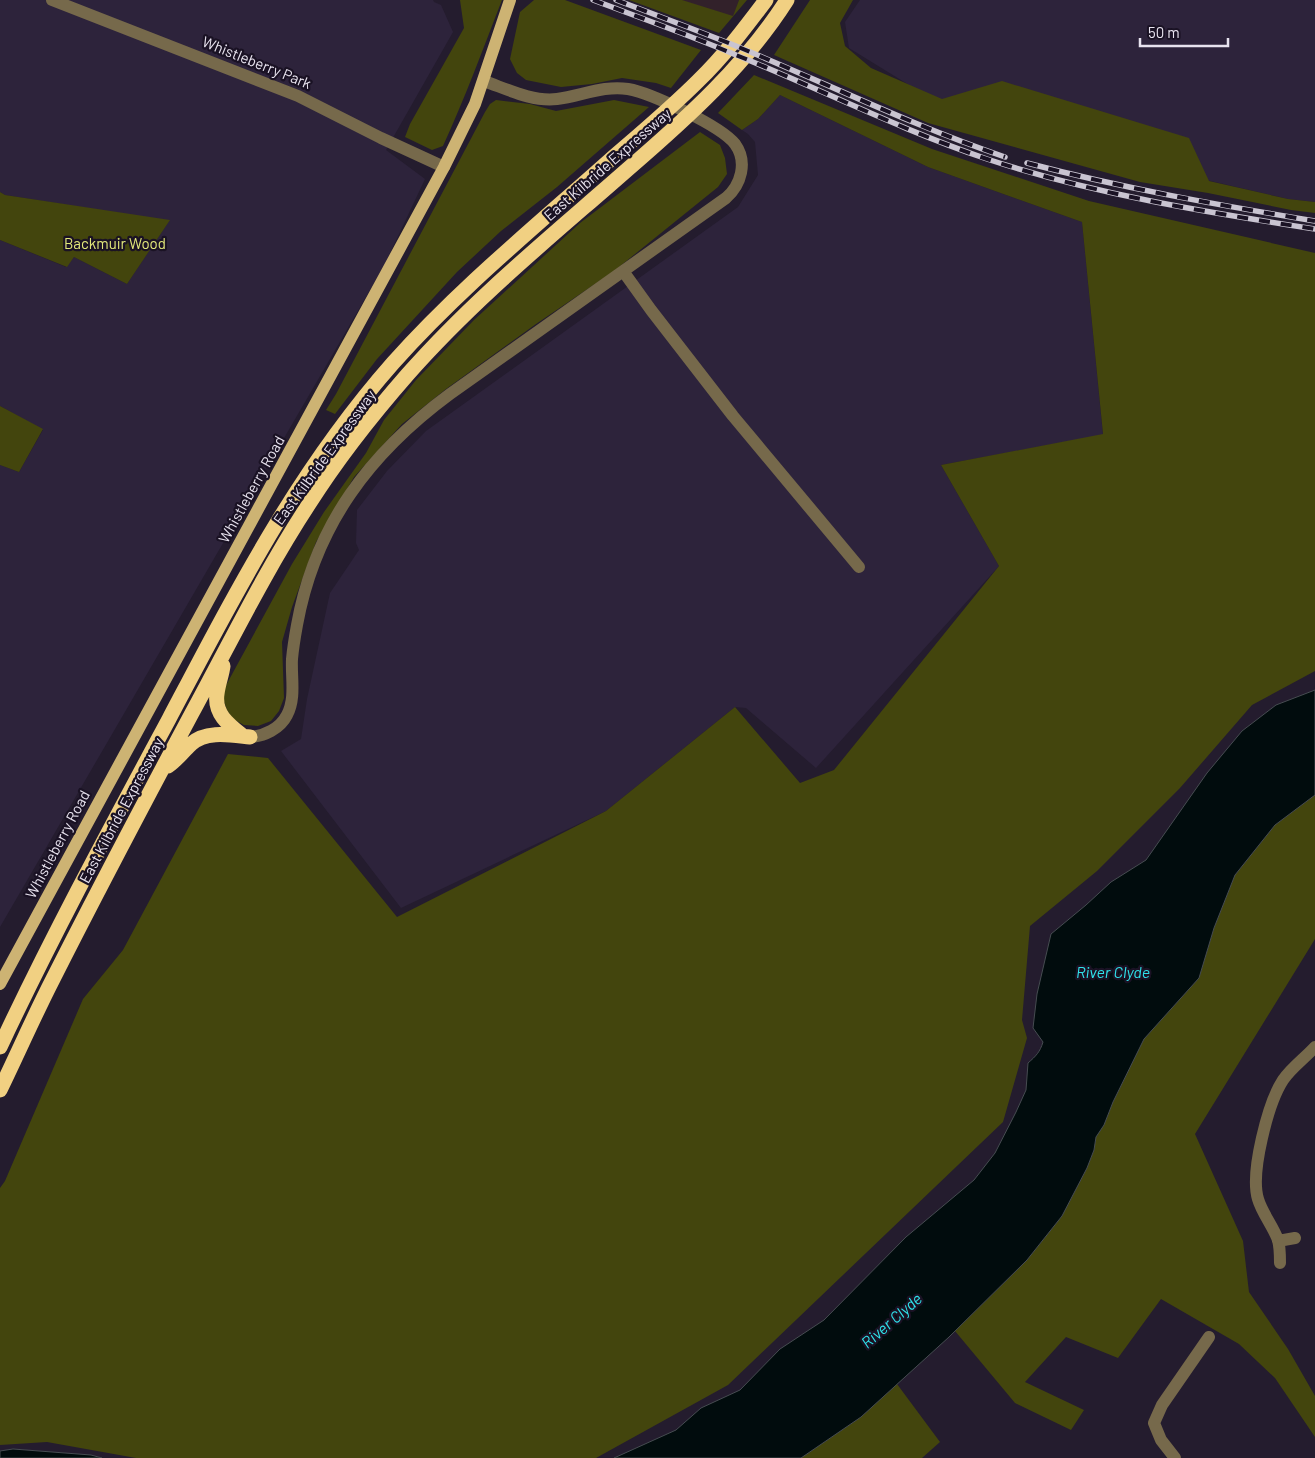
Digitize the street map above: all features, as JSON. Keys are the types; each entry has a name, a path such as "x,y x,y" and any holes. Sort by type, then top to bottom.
{"highway":[{"name":"East Kilbride Expressway","path":"0,1047 140,773 228,608 277,521 311,468 358,405 425,328 496,260 686,93 747,25 766,0"},
{"name":"East Kilbride Expressway","path":"0,1090 64,958 162,770 274,562 310,502 367,424 408,374 492,289 707,98 735,68 786,2"},
{"path":"224,653 223,670 217,694 218,708 224,720 246,737"},
{"path":"162,770 174,762 190,744 204,736 217,734 246,737"}],"main road":[{"name":"Whistleberry Road","path":"0,984 444,168 469,119 484,81 510,0"}],"street":[{"name":"Whistleberry Park","path":"52,0 298,96 444,168"},
{"path":"246,737 264,734 275,729 288,713 292,697 292,659 296,629 308,584 319,552 332,524 362,477 398,436 433,407 730,194 738,183 742,172 742,162 735,144 723,133 687,113 640,92 612,88 555,99 545,99 526,96 484,81"},
{"path":"623,271 733,416 859,567"},
{"path":"1280,1263 1278,1241 1258,1200 1255,1188 1255,1174 1276,1093 1284,1079 1315,1047"},
{"path":"1278,1241 1295,1238"},
{"path":"1175,1458 1161,1440 1154,1423 1162,1405 1208,1337"}],"shaded area":[{"path":"0,0 433,0 441,5 453,32 386,150 425,179 384,266 0,927 0,465 19,472 43,430 0,406 0,240 66,267 74,257 127,284 169,221 5,195 0,192"},
{"path":"680,0 739,0 733,17"},
{"path":"860,0 1315,0 1315,202 1288,199 986,129 940,104 849,48 845,22"},
{"path":"780,95 928,167 1082,222 1103,435 941,465 999,566 816,768 746,708 735,707 606,811 401,908 281,751 301,739 307,699 330,593 359,550 356,543 357,510 387,471 426,431 738,207 758,175 755,142 742,130 758,119"}],"green space":[{"path":"460,0 502,0 443,146 432,150 405,137 410,124 464,28"},
{"path":"534,0 565,0 701,50 671,88 656,83 622,78 592,84 561,87 526,80 517,73 510,59 520,12"},
{"path":"629,0 682,0 733,16 739,0 747,0 719,33"},
{"path":"810,0 853,0 840,23 845,46 871,68 942,99 1002,81 1189,138 1209,181 1288,199 1315,202 1315,213 1140,182 928,123 774,55"},
{"path":"754,75 932,149 1089,201 1315,253 1315,671 1252,705 1180,788 1097,871 1030,926 1022,1020 1027,1038 1003,1122 728,1385 596,1458 136,1458 47,1442 0,1445 0,1188 5,1181 83,999 123,950 228,754 268,758 397,917 606,811 735,707 800,783 834,770 999,566 941,465 1103,434 1082,222 928,167 780,95 758,119 742,130 718,113"},
{"path":"496,100 530,104 556,111 614,100 649,107 557,187 501,231 457,272 377,359 335,414 326,410 485,112 490,104"},
{"path":"700,132 720,145 725,158 727,174 718,187 614,271 536,324 446,389 402,424 354,477 316,542 292,607 282,642 284,698 279,711 271,721 258,726 244,725 233,719 223,699 224,689 292,564 324,512 366,453 384,420 416,380 474,320 580,223"},
{"name":"Backmuir Wood","path":"0,192 5,195 170,220 127,284 74,257 67,267 0,240"},
{"path":"0,406 43,429 19,472 0,465"},
{"path":"1315,795 1315,939 1195,1134 1243,1241 1249,1292 1288,1349 1315,1396 1315,1437 1275,1378 1239,1344 1161,1299 1118,1358 1066,1337 1025,1382 1084,1410 1071,1430 1015,1403 955,1331 1027,1260 1062,1216 1087,1168 1094,1150 1096,1137 1104,1125 1113,1102 1144,1039 1199,978 1214,928 1235,875 1275,825"},
{"path":"897,1384 940,1442 922,1458 801,1458 861,1417"}],"water":[{"name":"River Clyde","path":"1315,690 1315,795 1275,825 1235,875 1214,928 1199,978 1144,1039 1113,1102 1104,1125 1096,1137 1094,1150 1087,1168 1062,1216 1027,1260 949,1337 861,1417 801,1458 614,1458 676,1430 701,1408 740,1390 780,1349 824,1320 906,1237 974,1180 995,1153 1016,1112 1026,1090 1028,1063 1041,1049 1043,1042 1033,1028 1037,994 1051,934 1111,882 1146,860 1207,773 1242,731 1276,705"},
{"path":"13,1449 91,1455 102,1458 0,1458 0,1451"}],"railway":[{"path":"593,0 718,48 955,148 987,159 1068,182 1150,201 1315,229"},
{"path":"616,0 736,46 937,132 1005,157"},
{"path":"1027,163 1170,195 1315,221"}]}
